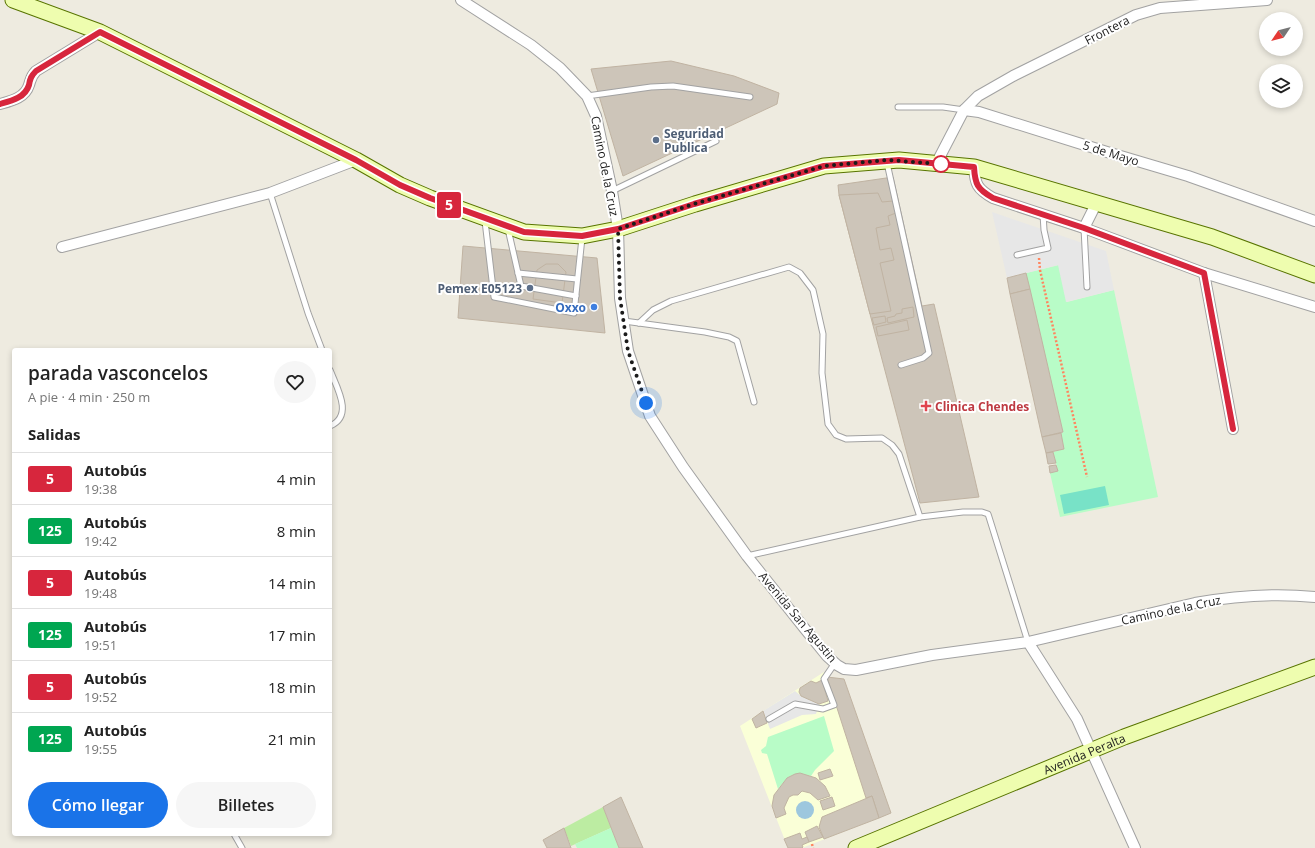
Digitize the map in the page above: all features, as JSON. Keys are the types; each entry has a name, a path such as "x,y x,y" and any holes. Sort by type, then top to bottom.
{"main road":[{"path":"13,0 100,32 356,160 400,185 430,198 524,232 582,236 618,229 694,204 824,166 887,160 974,167 1212,237 1315,275"},
{"name":"Avenida Peralta","path":"856,848 1092,752 1124,737 1315,666"}],"street":[{"name":"Camino de la Cruz","path":"461,0 531,45 560,68 587,96 596,116 612,191 618,229"},
{"name":"Frontera","path":"964,110 978,96 1013,76 1159,4 1267,0"},
{"path":"0,104 15,100 25,93 29,85 30,78 36,71 100,32"},
{"path":"936,164 964,110"},
{"name":"5 de Mayo","path":"964,110 979,112 1188,176 1315,221"},
{"path":"62,247 270,193 356,160"},
{"path":"974,167 977,185 984,193 993,198 1084,228 1204,273 1315,307"},
{"path":"1084,228 1097,202"},
{"name":"Avenida San Agustin","path":"618,229 620,298 628,351 650,416 683,467 747,556 823,651 835,663 844,669 856,670 932,655 1028,642"},
{"path":"1204,273 1233,429"},
{"name":"Camino de la Cruz","path":"1028,642 1194,603 1217,599 1242,596 1298,595 1315,597"},
{"path":"1028,642 1077,719 1135,848"}],"lane":[{"path":"587,96 651,87 674,86 750,97"},
{"path":"898,108 943,107 964,110"},
{"path":"612,191 716,141"},
{"path":"887,160 929,353 923,358 901,365"},
{"path":"270,193 308,313 321,348"},
{"path":"1017,255 1048,248 1044,230 1043,214"},
{"path":"485,218 494,296 574,313 582,236"},
{"path":"507,226 521,286 576,296"},
{"path":"1084,228 1087,287"},
{"path":"639,323 653,310 671,301 789,267 800,273 813,290 823,334 822,373 828,424 836,434 846,439 882,438 892,445 899,454 920,517"},
{"path":"518,273 577,280"},
{"path":"624,321 705,332 729,337 736,341 754,402"},
{"path":"332,375 341,399 343,412 342,417 332,425"},
{"path":"747,556 847,535 920,517 963,512 982,512 988,514 1028,642"},
{"path":"769,718 795,704 823,709 834,705 824,679 835,663"},
{"path":"235,836 242,848"}],"path":[{"path":"1038,250 1040,270 1087,477"},
{"path":"812,844 813,848"}],"shaded area":[{"path":"992,212 1106,251 1114,290 1066,302 1058,265 1007,278"},
{"path":"824,672 827,677 844,679 891,813 802,848 788,848 740,726"},
{"path":"795,691 801,696 819,704 816,714 802,715 770,729 763,711"}],"green space":[{"path":"1059,265 1067,302 1114,290 1158,497 1060,517 1050,473 1058,471 1053,452 1064,449 1061,433 1063,432 1026,273"},
{"path":"1105,486 1109,505 1064,514 1060,495"},
{"path":"824,716 834,751 811,776 800,774 792,775 785,780 778,789 767,754 762,753 761,750 766,746 768,737"},
{"path":"603,807 611,828 571,846 564,828"},
{"path":"611,828 619,848 577,848 575,844"}],"water":[{"path":"805,801 811,804 814,810 811,816 805,819 799,816 796,810 799,804"}],"building":[{"name":"Seguridad Publica","path":"671,61 734,76 779,93 777,104 623,176 591,69"},
{"name":"Clinica Chendes","path":"893,177 922,306 934,304 979,497 920,503 839,195 838,185"},
{"path":"878,193 882,202 893,201 896,213 888,216 890,225 876,228 880,250 891,248 894,260 880,263 891,311 870,314 839,195"},
{"name":"Pemex E05123","path":"463,246 597,258 605,333 458,318"},
{"path":"546,264 558,264 566,272 562,303 533,299 537,270"},
{"path":"1026,273 1030,289 1010,294 1007,278"},
{"path":"1030,289 1063,432 1042,437 1010,294"},
{"path":"913,307 914,317 888,323 887,318 902,313 902,309"},
{"path":"885,316 886,322 874,325 872,318"},
{"path":"907,320 909,330 878,336 876,327"},
{"path":"1061,433 1064,449 1046,453 1042,437"},
{"path":"1053,452 1056,463 1048,464 1046,453"},
{"path":"1056,465 1058,471 1050,473 1049,466"},
{"path":"827,677 844,679 891,813 879,818 872,796 866,798"},
{"path":"822,680 828,701 819,704 801,696 799,692 800,688 811,681 816,683"},
{"path":"763,711 767,723 756,728 752,719"},
{"path":"830,769 833,776 820,780 818,773"},
{"path":"800,773 816,778 825,786 830,796 818,800 810,793 802,791 798,795 789,797 784,808 786,814 776,818 772,806 774,795 787,778"},
{"path":"872,796 879,818 824,839 819,827 822,817"},
{"path":"621,797 643,848 619,848 603,807"},
{"path":"832,797 835,806 823,810 820,801"},
{"path":"817,826 823,837 809,842 805,832"},
{"path":"564,828 571,848 547,848 543,840"},
{"path":"800,833 802,839 807,837 809,842 802,845 802,848 788,848 784,839"}],"bus line":[{"name":"5","path":"0,104 15,100 25,93 29,85 30,78 36,71 100,32 356,160 400,185 430,198 524,232 546,234 582,236 618,229 694,204 824,166 899,160 974,167 977,185 984,193 993,198 1084,228 1204,273 1233,429"}],"place":[{"name":"Seguridad Publica","path":"656,140"},
{"name":"Pemex E05123","path":"530,288"},
{"name":"Oxxo","path":"594,307"},
{"name":"Clinica Chendes","path":"926,406"}],"route":[{"path":"646,403 628,351 620,298 618,229 694,204 824,166 887,160 941,164"}]}
